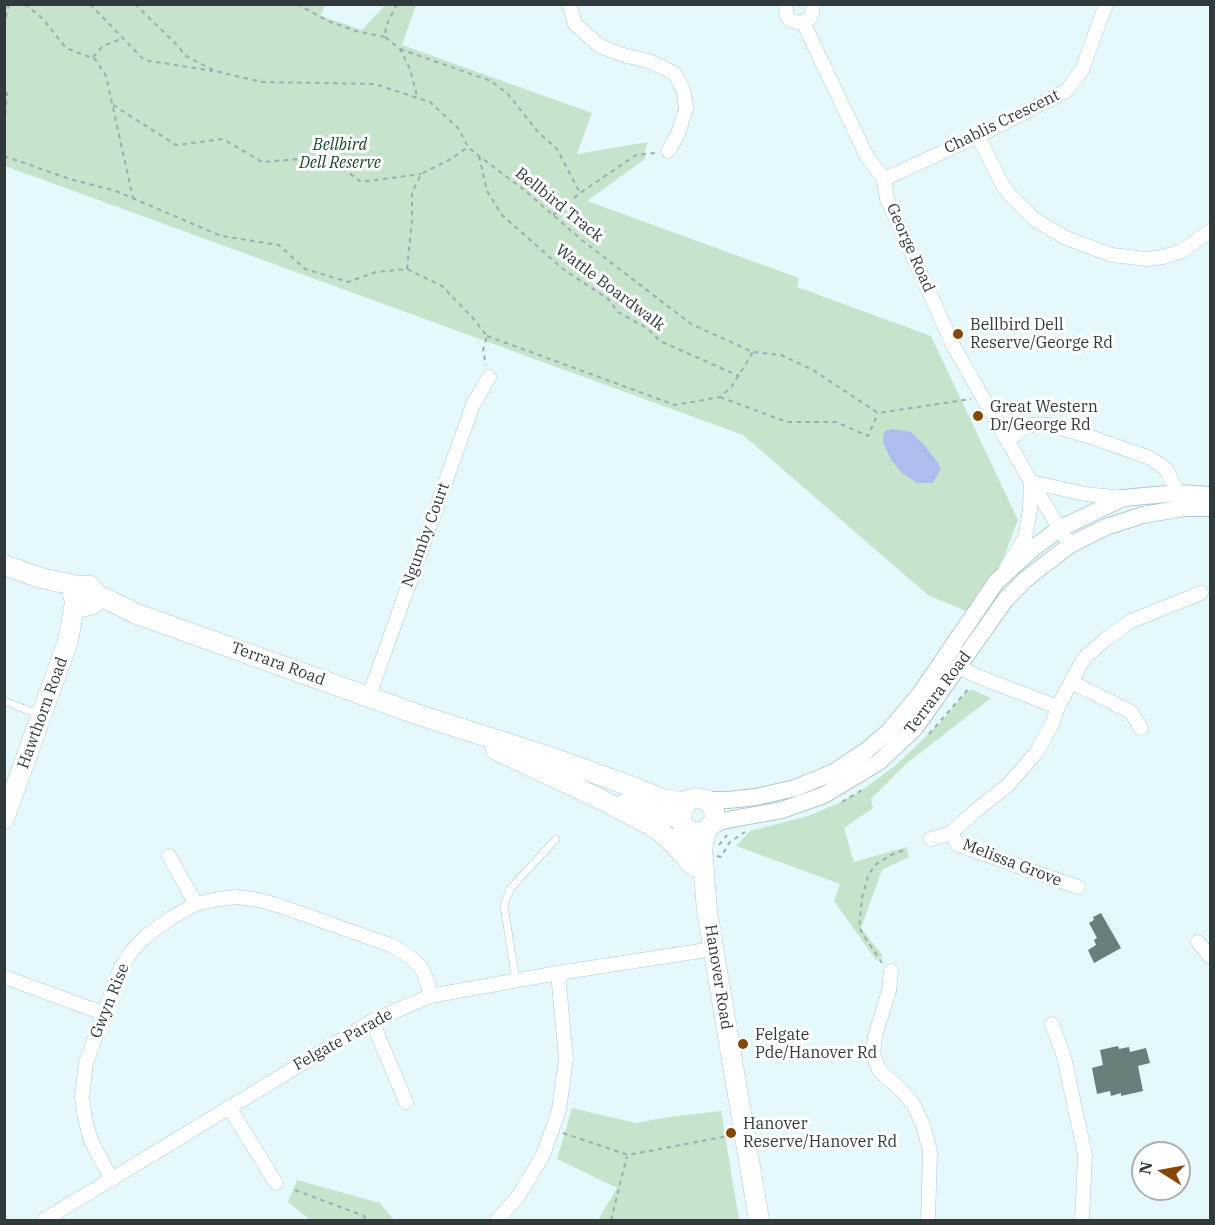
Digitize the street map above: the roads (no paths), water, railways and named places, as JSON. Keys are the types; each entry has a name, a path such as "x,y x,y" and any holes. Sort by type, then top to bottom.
{"main road":[{"name":"Terrara Road","path":"4,565 41,578 84,599 137,614 419,715 547,756 662,799 681,802 698,800"},
{"name":"Hawthorn Road","path":"4,819 84,599"},
{"name":"Terrara Road","path":"419,715 596,797 661,832 693,866"},
{"name":"Terrara Road","path":"596,797 658,812 682,822"},
{"path":"698,800 714,810 715,816 709,828 694,833 682,822 682,809 698,800"},
{"name":"Hanover Road","path":"682,822 707,911"},
{"name":"Hanover Road","path":"709,828 702,848 707,911 759,1221"}],"street":[{"path":"569,4 575,24 600,46 623,55 649,61 674,73 683,89 686,108 678,134 668,151"},
{"path":"785,4 785,13 790,20 803,22 812,14 813,4"},
{"name":"Chablis Crescent","path":"884,179 978,136 1066,91 1082,70 1106,4"},
{"name":"George Road","path":"803,22 867,157 884,179 887,200 954,347 1059,529"},
{"path":"978,136 1002,184 1011,196 1034,219 1066,237 1112,255 1147,259 1182,251 1210,231"},
{"name":"Ngumby Court","path":"369,696 473,405 489,376"},
{"path":"1006,440 1028,425 1049,425 1088,436 1150,458 1166,469 1178,493"},
{"path":"1031,482 1085,494 1123,498"},
{"name":"Terrara Road","path":"698,800 728,801 777,793 813,782 834,772 867,750 889,731 920,694 1025,538 1030,510 1031,482"},
{"name":"Terrara Road","path":"996,582 1031,550 1059,529 1123,498 1178,493 1210,495"},
{"name":"Terrara Road","path":"709,828 722,821 782,810 824,795 860,774 897,746 915,728 1006,599 1026,579 1070,545 1106,527 1143,515 1184,508 1210,508"},
{"path":"1059,529 1070,545"},
{"name":"Melissa Grove","path":"931,839 951,833 1007,786 1036,753 1084,658 1131,621 1201,593"},
{"path":"946,656 959,667 979,677 1058,707"},
{"path":"1071,682 1131,712 1141,728"},
{"name":"Melissa Grove","path":"951,833 958,845 1078,887"},
{"path":"169,856 196,904"},
{"name":"Gwyn Rise","path":"112,1180 92,1141 85,1119 82,1097 86,1063 120,969 131,952 158,927 196,904 238,897 259,900 393,946 421,967 430,996"},
{"path":"1198,942 1210,957"},
{"name":"Felgate Parade","path":"44,1221 372,1021 430,996 714,949"},
{"path":"891,971 889,990 875,1036 873,1054 879,1070 902,1090 913,1104 923,1125 930,1151 928,1221"},
{"path":"498,1221 516,1199 543,1155 559,1110 564,1087 566,1059 558,973"},
{"path":"4,977 103,1013"},
{"path":"372,1021 405,1102"},
{"path":"1052,1024 1064,1057 1085,1155 1082,1221"},
{"path":"229,1107 276,1183"}],"lane":[{"path":"4,701 42,716"},
{"path":"516,981 504,906 510,889 556,839"}],"water":[{"path":"893,429 911,432 938,463 941,469 933,483 917,483 902,473 891,460 883,442 884,431"}],"place":[{"name":"Bellbird Dell Reserve/George Rd","path":"958,334"},
{"name":"Great Western Dr/George Rd","path":"978,416"},
{"name":"Felgate Pde/Hanover Rd","path":"743,1044"},
{"name":"Hanover Reserve/Hanover Rd","path":"731,1133"}],"park label":[{"name":"Bellbird Dell Reserve","path":"340,154"}]}
